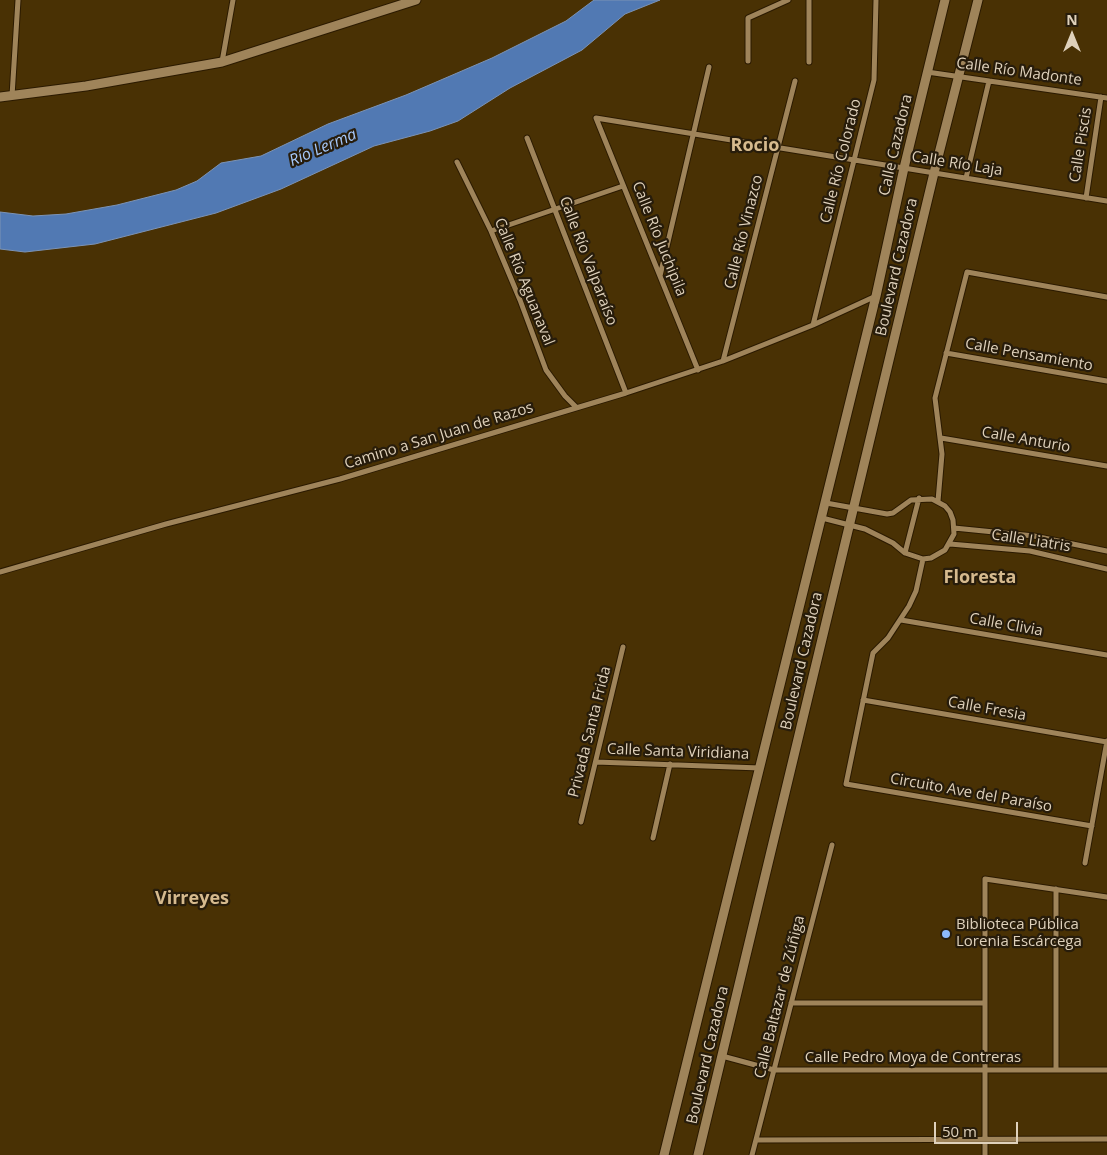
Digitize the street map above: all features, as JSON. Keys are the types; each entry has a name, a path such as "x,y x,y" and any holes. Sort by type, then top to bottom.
{"street":[{"path":"12,96 18,0"},
{"path":"222,62 233,0"},
{"path":"0,96 12,96 171,73 222,62 416,0"},
{"path":"748,61 748,18 788,0"},
{"path":"809,0 810,62"},
{"name":"Calle Río Colorado","path":"813,325 874,80 876,0"},
{"name":"Calle Cazadora","path":"876,296 904,168 945,0"},
{"path":"934,173 978,0"},
{"path":"660,277 709,67"},
{"name":"Calle Río Madonte","path":"927,72 1104,97"},
{"name":"Calle Río Vinazco","path":"723,361 795,81"},
{"path":"966,178 989,81"},
{"name":"Calle Piscis","path":"1086,198 1104,97"},
{"name":"Calle Río Laja","path":"596,118 1107,201"},
{"name":"Calle Río Juchipila","path":"596,118 698,370"},
{"name":"Calle Río Valparaíso","path":"527,138 626,393"},
{"name":"Calle Río Aguanaval","path":"457,162 491,231 520,300 546,370 564,396 576,407"},
{"name":"Boulevard Cazadora","path":"698,1155 934,173"},
{"path":"491,231 623,186"},
{"path":"938,501 941,470 941,438 935,398 967,272 1107,297"},
{"name":"Boulevard Cazadora","path":"664,1155 876,296"},
{"name":"Camino a San Juan de Razos","path":"0,572 166,524 340,479 626,393 723,361 813,325 876,296"},
{"name":"Calle Pensamiento","path":"946,354 1107,381"},
{"name":"Calle Anturio","path":"941,438 1107,466"},
{"path":"905,553 919,498"},
{"path":"822,518 879,535 905,553 923,559 939,555 950,544 954,528 950,512 938,501 919,498 911,500 893,513 887,514 826,503"},
{"name":"Calle Liatris","path":"954,528 1034,536 1107,551"},
{"name":"Calle Liatris","path":"950,544 1030,551 1107,569"},
{"path":"864,700 873,653 901,620 916,591 923,559"},
{"name":"Calle Clivia","path":"901,620 1107,655"},
{"name":"Privada Santa Frida","path":"581,822 623,647"},
{"name":"Calle Fresia","path":"864,700 1107,741"},
{"name":"Circuito Ave del Paraíso","path":"864,700 846,784 1092,826"},
{"path":"1085,863 1107,741"},
{"name":"Calle Santa Viridiana","path":"596,762 760,768"},
{"path":"653,838 670,764"},
{"name":"Calle Baltazar de Zúñiga","path":"752,1155 832,845"},
{"path":"985,1155 985,879 1107,897"},
{"path":"1056,889 1056,1070"},
{"path":"791,1003 985,1003"},
{"name":"Calle Pedro Moya de Contreras","path":"722,1056 774,1070 1107,1070"},
{"path":"756,1140 1107,1139"}],"water":[{"name":"Río Lerma","path":"594,0 660,0 625,14 582,50 510,88 458,121 430,131 374,146 281,189 216,213 95,244 25,252 0,249 0,212 33,216 66,214 117,205 176,190 197,181 221,163 261,156 328,124 406,95 492,58 566,21"}],"place":[{"name":"Biblioteca Pública Lorenia Escárcega","path":"946,934"}],"district":[{"name":"Rocio","path":"755,146"},
{"name":"Floresta","path":"980,578"},
{"name":"Virreyes","path":"192,899"}]}
